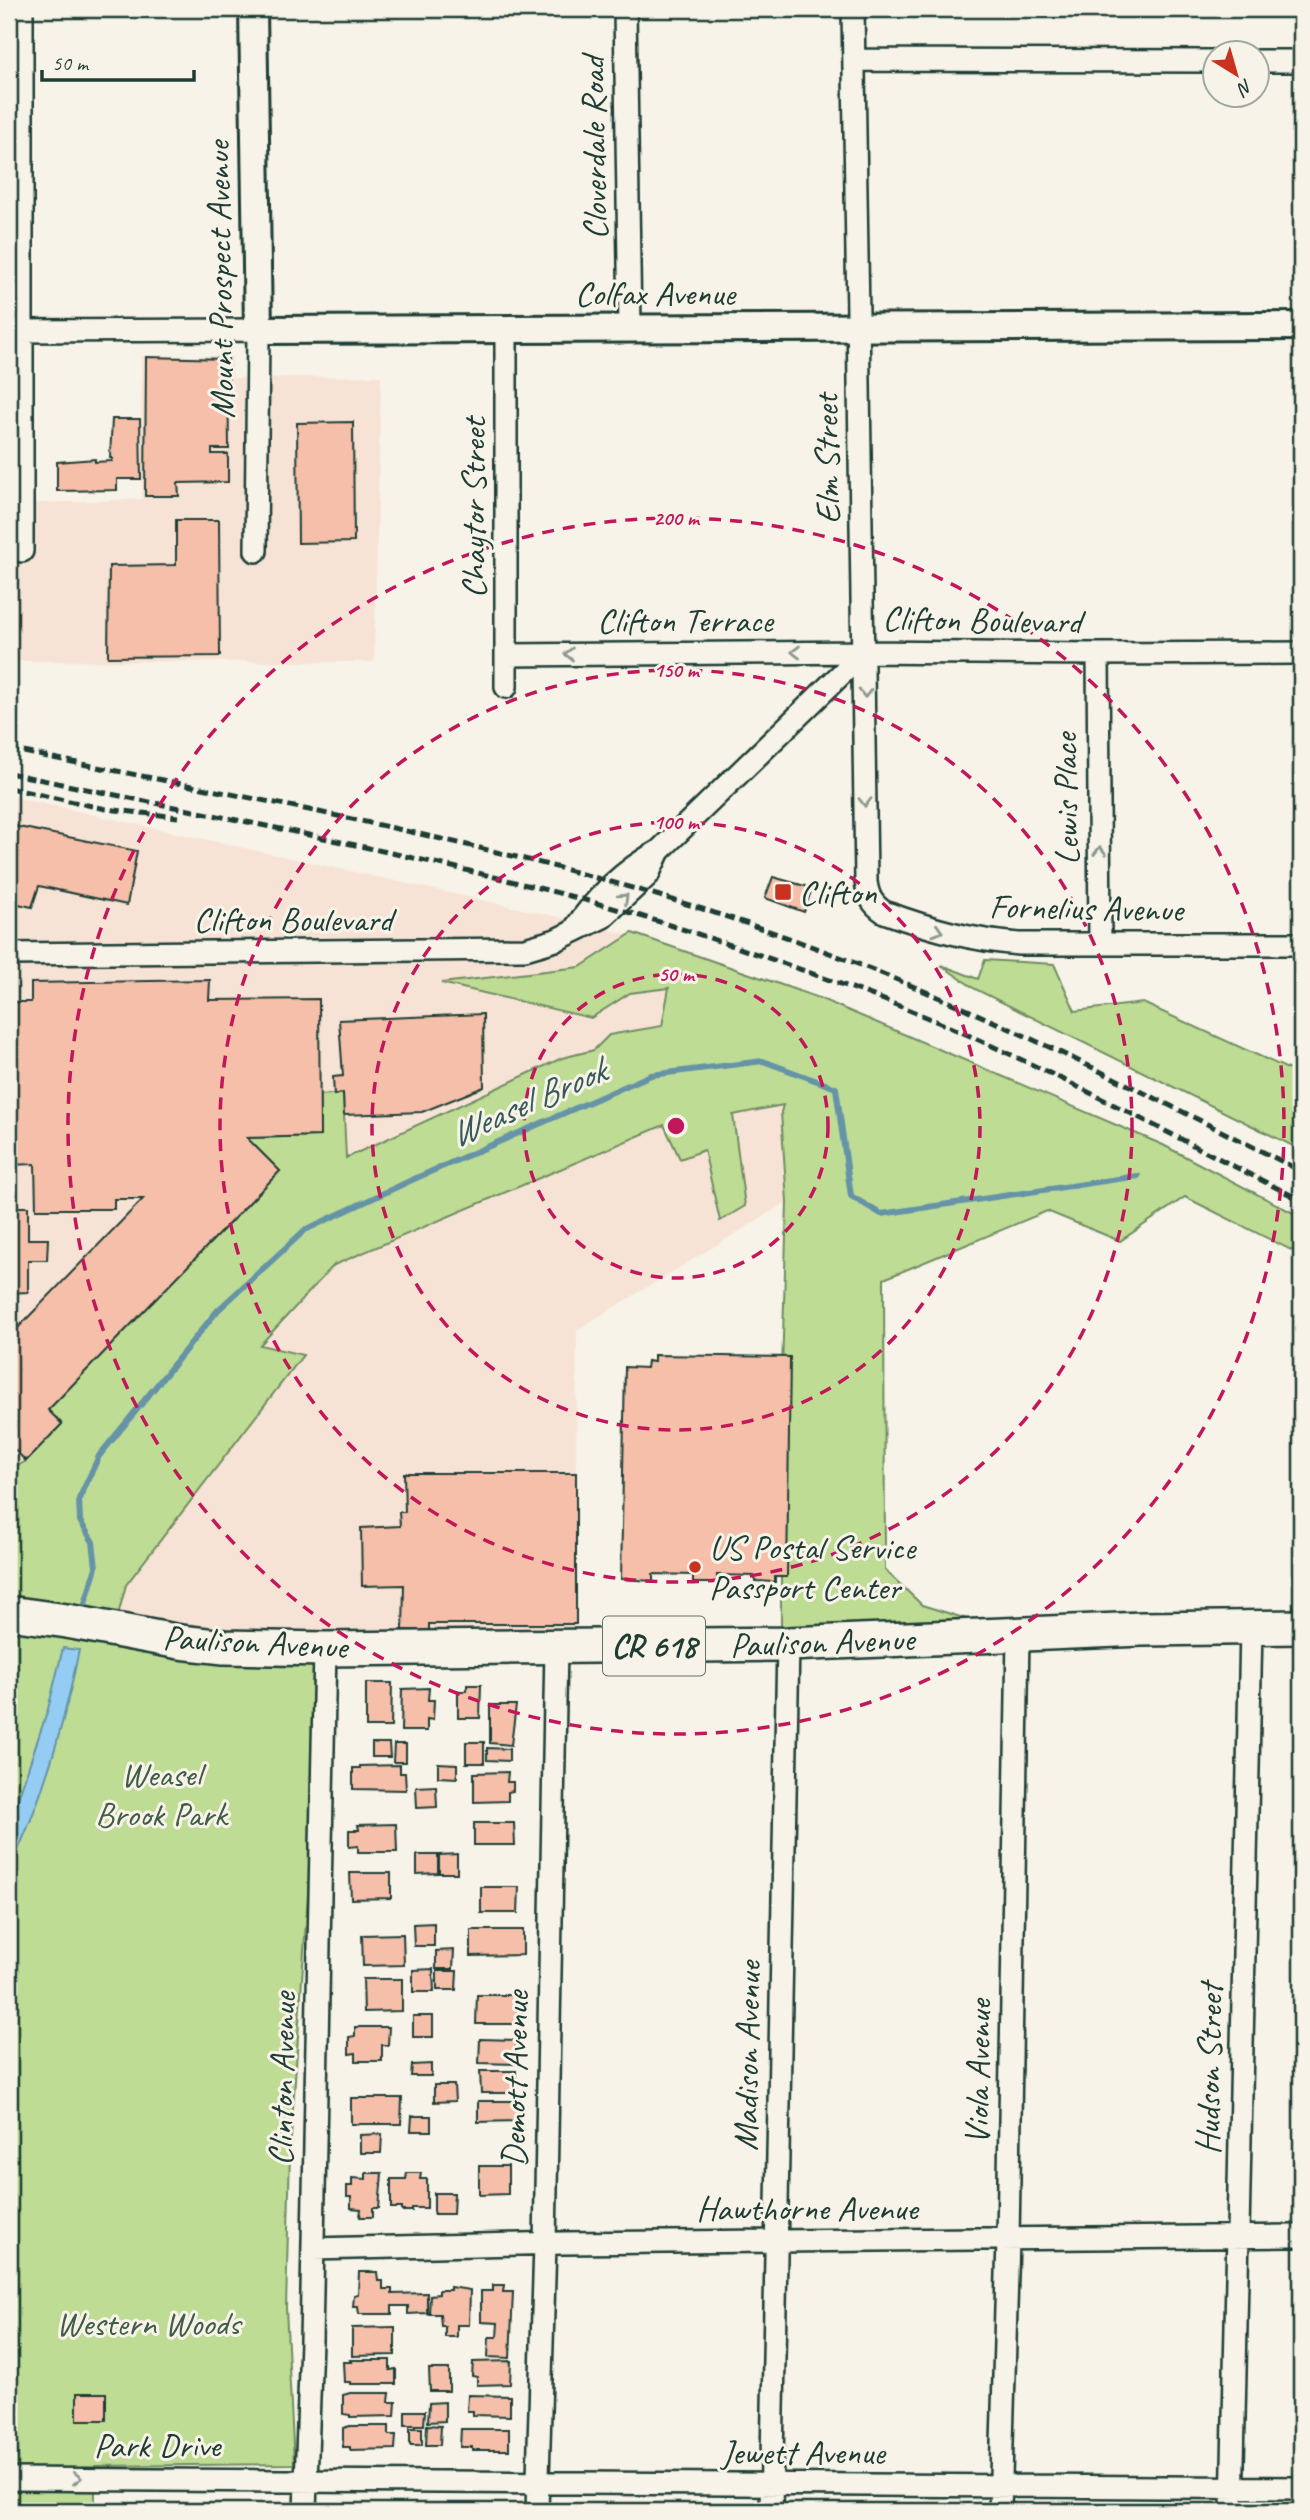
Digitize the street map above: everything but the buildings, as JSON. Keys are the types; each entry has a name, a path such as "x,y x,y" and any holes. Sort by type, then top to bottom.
{"main road":[{"name":"Paulison Avenue","path":"9,1614 224,1647 788,1644 1142,1629 1301,1627"}],"street":[{"path":"22,9 16,331 22,551"},
{"name":"Mount Prospect Avenue","path":"253,9 258,330 256,551"},
{"name":"Cloverdale Road","path":"625,9 630,327"},
{"name":"Elm Street","path":"853,9 866,882 868,895 875,905"},
{"path":"854,60 1202,61"},
{"path":"1272,61 1301,61"},
{"name":"Colfax Avenue","path":"16,331 1301,326"},
{"name":"Chaytor Street","path":"506,329 506,687"},
{"name":"Clifton Boulevard","path":"9,954 525,949 556,940 603,917 649,875 659,850 864,652 1301,653"},
{"name":"Clifton Terrace","path":"506,655 864,652"},
{"name":"Lewis Place","path":"1098,654 1101,944"},
{"name":"Fornelius Avenue","path":"875,905 884,912 918,924 985,941 1301,944"},
{"name":"Hudson Street","path":"1232,2511 1251,1628"},
{"name":"Viola Avenue","path":"1000,2511 1008,2240 1018,1634"},
{"name":"Madison Avenue","path":"771,2511 788,1644"},
{"name":"Demott Avenue","path":"537,2511 545,2244 556,1647"},
{"name":"Clinton Avenue","path":"305,2511 312,2341 324,1648"},
{"name":"Hawthorne Avenue","path":"313,2249 1301,2235"},
{"name":"Park Drive","path":"9,2479 305,2480"},
{"name":"Jewett Avenue","path":"305,2480 1301,2488"}],"shaded area":[{"path":"9,346 14,346 14,504 142,499 141,356 231,356 233,378 381,376 374,662 9,661"},
{"path":"9,796 563,918 670,945 819,998 781,1112 787,1202 577,1330 575,1630 219,1634 117,1613 126,1585 9,1567"}],"green space":[{"path":"632,933 819,998 1163,1145 1301,1217 1301,1255 1185,1197 1120,1241 1047,1211 884,1279 885,1570 922,1605 1018,1635 781,1644 781,1404 787,1202 781,1112 783,1105 733,1115 745,1206 720,1221 704,1150 680,1159 664,1125 334,1265 260,1345 303,1355 126,1585 114,1630 325,1649 290,2152 286,2308 294,2464 95,2466 95,2501 91,2511 9,2511 9,1471 26,1461 62,1424 48,1410 280,1171 247,1138 320,1136 320,1095 343,1093 346,1158 562,1058 594,1050 609,1035 662,1026 669,988 630,993 591,1018 441,983 580,967"},
{"path":"985,960 1054,964 1075,1011 1143,1003 1301,1075 1301,1150 975,989 941,965 978,979"}],"water":[{"path":"63,1648 79,1650 67,1706 42,1789 9,1869 9,1825 48,1709"}],"waterway":[{"name":"Weasel Brook","path":"85,1604 96,1567 93,1542 80,1521 79,1499 99,1456 218,1310 305,1230 651,1075 763,1061 836,1088 851,1196 881,1214 1138,1176"}],"railway":[{"path":"9,749 386,826 479,848 573,871 757,927 827,952 965,1009 1301,1171"},
{"path":"9,773 428,861 603,905 715,940 860,991 973,1037 1301,1200"},
{"path":"9,788 106,809 178,817"}],"place":[{"name":"Clifton","path":"783,892"},
{"name":"US Postal Service Passport Center","path":"695,1567"}],"park label":[{"name":"Weasel Brook Park","path":"161,1794"},
{"name":"Western Woods","path":"148,2323"}]}
